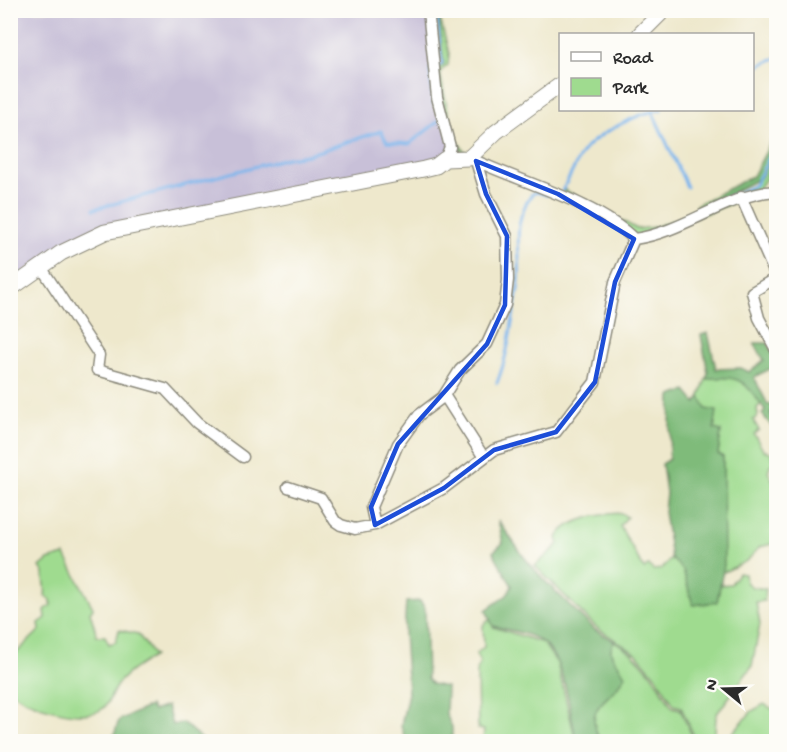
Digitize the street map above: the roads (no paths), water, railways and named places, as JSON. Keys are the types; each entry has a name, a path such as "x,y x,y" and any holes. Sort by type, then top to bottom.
{"street":[{"path":"10,290 75,244 105,232 436,166 445,159 450,147 436,97 428,10"},
{"path":"641,33 664,10"},
{"path":"473,159 496,132 559,86"},
{"path":"445,159 473,159 558,194 616,225 634,239"},
{"path":"375,525 371,507 398,444 419,415 444,394 460,370 492,336 507,294 507,236 486,194 473,159"},
{"path":"634,239 708,214 741,197 777,191"},
{"path":"741,197 777,277 752,292 759,318 777,350"},
{"path":"288,487 321,498 335,521 341,525 355,529 375,525 444,488 483,456 494,450 556,432 595,382 615,282 634,239"},
{"path":"41,267 99,355 97,370 100,373 154,384 165,389 196,423 243,457"},
{"path":"444,394 483,456"}],"waterway":[{"path":"436,10 442,64 436,67"},
{"path":"754,68 776,58"},
{"path":"430,69 433,103"},
{"path":"652,111 687,187"},
{"path":"562,191 582,153 596,139 630,120 656,111"},
{"path":"94,209 287,158 307,155 381,131 387,142 409,144 440,120"},
{"path":"726,199 755,185 776,145"},
{"path":"497,383 507,348 518,289 518,241 521,218 532,194 537,192 547,195"}]}
